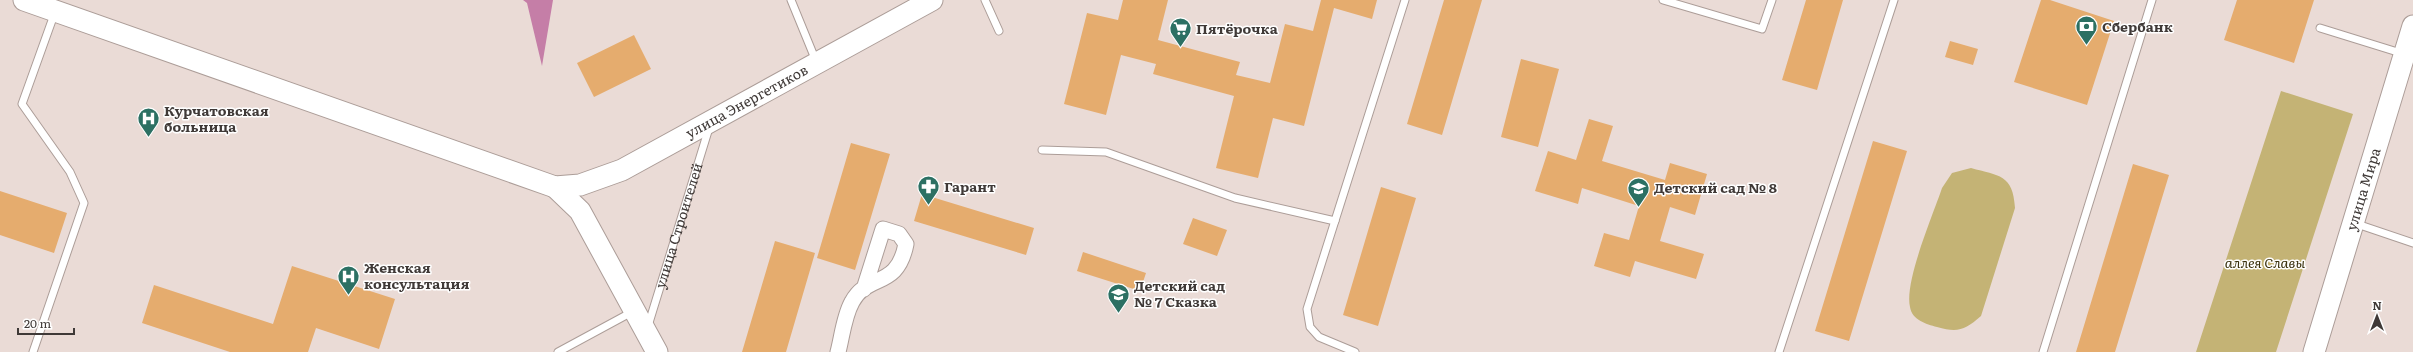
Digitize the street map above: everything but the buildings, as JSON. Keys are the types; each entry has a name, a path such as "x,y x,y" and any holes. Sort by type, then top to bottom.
{"main road":[{"path":"24,0 555,187 580,211 657,352"},
{"name":"улица Энергетиков","path":"555,187 580,185 622,170 932,0"},
{"name":"улица Мира","path":"2314,352 2413,26"}],"street":[{"path":"838,352 852,302 864,289"}],"lane":[{"path":"792,0 817,63"},
{"path":"985,0 999,31"},
{"path":"1355,352 1319,337 1310,328 1307,309 1404,0"},
{"path":"1663,0 1762,29 1772,0"},
{"path":"1778,352 1894,0"},
{"path":"2043,352 2152,0"},
{"path":"33,352 84,203 70,172 22,104 56,11"},
{"path":"2320,28 2404,54"},
{"name":"улица Строителей","path":"646,332 711,120"},
{"path":"1042,150 1106,152 1235,198 1335,220"},
{"path":"2354,223 2413,242"},
{"path":"558,352 634,311"}],"green space":[{"name":"аллея Славы","path":"2281,91 2353,114 2276,352 2196,352"},
{"path":"1971,168 2003,178 2011,189 2014,197 2015,208 1981,316 1966,327 1950,330 1920,321 1911,311 1909,296 1920,248 1942,188 1952,173"}],"shaded area":[{"path":"523,0 553,0 542,66 527,3"}],"place":[{"name":"Сбербанк","path":"2087,46"},
{"name":"Пятёрочка","path":"1181,48"},
{"name":"Курчатовская больница","path":"148,138"},
{"name":"Гарант","path":"929,206"},
{"name":"Детский сад № 8","path":"1638,208"},
{"name":"Женская консультация","path":"348,296"},
{"name":"Детский сад № 7 Сказка","path":"1118,314"}]}
